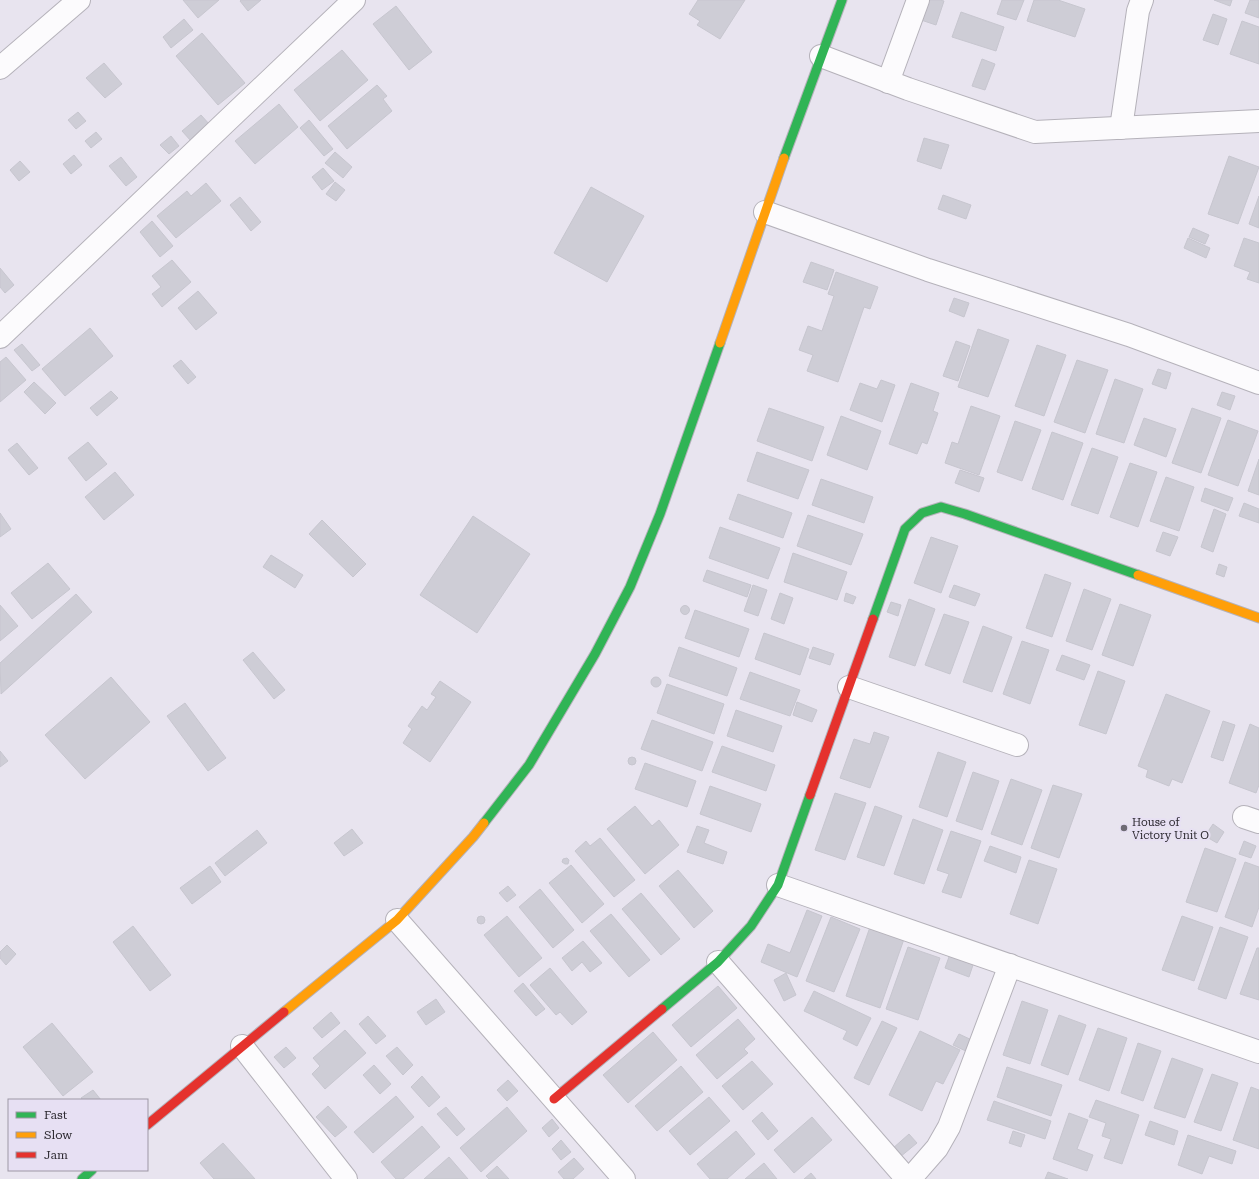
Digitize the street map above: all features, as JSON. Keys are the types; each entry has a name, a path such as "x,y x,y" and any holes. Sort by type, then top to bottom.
{"street":[{"path":"0,68 79,0"},
{"path":"0,337 354,0"},
{"path":"148,1124 397,920 473,837 529,765 599,647 630,587 660,514 765,212 842,0"},
{"path":"888,82 918,0"},
{"path":"1121,128 1138,11 1142,0"},
{"path":"821,56 888,82 1035,132 1259,121"},
{"path":"765,212 928,270 1129,335 1259,383"},
{"path":"554,1099 718,962 751,926 778,885 905,529 922,513 941,507 965,514 1259,618"},
{"path":"849,687 1017,745"},
{"path":"778,885 1259,1052"},
{"path":"397,920 624,1179"},
{"path":"718,962 908,1179 937,1148 949,1127 1010,965"},
{"path":"242,1046 346,1179"},
{"path":"82,1179 91,1171"}],"building":[{"path":"183,0 219,0 198,18"},
{"path":"261,0 248,11 240,1"},
{"path":"698,0 745,0 720,39 697,25 700,21 689,14"},
{"path":"928,0 944,1 936,25 921,20"},
{"path":"1002,0 1024,0 1016,20 997,14"},
{"path":"1034,0 1058,0 1085,9 1075,37 1027,21"},
{"path":"1214,0 1232,0 1230,6"},
{"path":"1250,0 1259,0 1259,18 1245,13"},
{"path":"396,6 432,52 409,70 373,24"},
{"path":"961,12 1004,27 996,51 952,37"},
{"path":"1213,14 1227,19 1218,45 1203,40"},
{"path":"184,19 193,30 171,48 163,37"},
{"path":"1242,21 1259,27 1259,64 1230,54"},
{"path":"202,33 245,83 218,105 176,56"},
{"path":"342,50 368,80 320,121 294,90"},
{"path":"982,59 995,64 985,90 972,86"},
{"path":"104,63 122,84 105,98 86,78"},
{"path":"377,85 387,96 383,99 392,111 347,149 328,126"},
{"path":"279,104 298,127 255,164 235,141"},
{"path":"78,112 86,121 76,129 68,120"},
{"path":"201,115 210,125 191,141 182,131"},
{"path":"309,120 333,149 324,156 300,128"},
{"path":"96,132 102,139 91,148 85,141"},
{"path":"171,136 179,146 169,154 160,145"},
{"path":"924,138 949,145 941,169 917,161"},
{"path":"335,152 352,167 343,178 325,163"},
{"path":"74,155 82,165 71,174 63,164"},
{"path":"1229,156 1259,167 1238,224 1208,214"},
{"path":"121,157 137,177 126,186 109,166"},
{"path":"20,161 30,172 19,181 10,170"},
{"path":"323,168 334,181 322,190 312,177"},
{"path":"335,182 345,190 336,201 326,194"},
{"path":"206,183 221,201 176,238 157,216 187,191 191,196"},
{"path":"591,187 644,216 607,282 554,253"},
{"path":"943,195 971,205 966,219 938,209"},
{"path":"1259,196 1259,228 1249,224"},
{"path":"240,197 261,222 251,231 230,205"},
{"path":"152,221 173,246 160,257 140,232"},
{"path":"1193,228 1209,235 1205,244 1189,237"},
{"path":"1188,238 1210,248 1206,258 1184,248"},
{"path":"1244,238 1259,243 1259,283 1247,279 1250,272 1234,266"},
{"path":"172,260 191,282 162,307 152,294 161,287 152,276"},
{"path":"811,262 834,270 827,290 803,282"},
{"path":"0,268 14,285 5,293 0,287"},
{"path":"836,272 878,287 870,309 864,307 838,382 807,371 813,355 799,350 808,326 822,331 834,296 828,294"},
{"path":"198,291 217,313 196,330 178,308"},
{"path":"954,298 969,303 964,317 949,311"},
{"path":"90,328 113,356 65,396 42,369"},
{"path":"978,329 1009,340 988,397 958,387"},
{"path":"956,341 970,346 958,381 943,376"},
{"path":"22,344 40,365 32,371 14,350"},
{"path":"1037,345 1066,355 1044,416 1015,406"},
{"path":"6,357 26,380 0,402 0,362"},
{"path":"181,360 196,377 188,384 173,366"},
{"path":"1077,360 1108,370 1085,433 1054,422"},
{"path":"1158,369 1171,373 1166,389 1152,384"},
{"path":"1115,379 1143,389 1124,443 1096,434"},
{"path":"881,380 895,385 882,422 850,410 860,383 877,389"},
{"path":"34,382 56,403 45,414 24,392"},
{"path":"911,383 939,393 933,411 938,413 927,444 922,442 917,454 889,444"},
{"path":"111,391 118,398 97,416 90,408"},
{"path":"1222,392 1235,396 1230,410 1217,405"},
{"path":"971,406 1000,416 979,475 945,463 952,442 958,444"},
{"path":"769,408 824,427 812,461 757,441"},
{"path":"1192,408 1221,418 1201,473 1172,463"},
{"path":"841,416 881,431 867,470 827,455"},
{"path":"1144,418 1176,429 1166,457 1134,445"},
{"path":"1228,420 1258,431 1238,486 1208,475"},
{"path":"1015,421 1041,430 1022,481 997,472"},
{"path":"1052,432 1083,443 1063,500 1032,489"},
{"path":"88,442 107,464 86,481 68,458"},
{"path":"17,443 38,468 29,475 8,450"},
{"path":"1092,448 1118,457 1098,514 1071,505"},
{"path":"757,452 809,470 798,499 747,481"},
{"path":"1259,459 1259,495 1248,491"},
{"path":"1130,463 1157,472 1138,527 1110,517"},
{"path":"960,470 984,478 979,492 955,483"},
{"path":"115,472 134,495 104,520 85,497"},
{"path":"1166,477 1194,487 1179,531 1150,521"},
{"path":"821,479 873,497 864,523 812,505"},
{"path":"1205,488 1233,498 1228,511 1201,501"},
{"path":"738,494 792,513 783,538 729,519"},
{"path":"1244,503 1259,509 1259,523 1239,516"},
{"path":"1214,509 1226,514 1213,552 1201,547"},
{"path":"0,513 11,529 0,537"},
{"path":"808,515 863,534 851,565 797,546"},
{"path":"473,516 530,554 477,633 420,595"},
{"path":"322,520 366,564 353,577 309,534"},
{"path":"720,527 780,548 768,579 709,558"},
{"path":"1163,532 1178,537 1170,556 1156,551"},
{"path":"931,537 958,546 941,593 914,583"},
{"path":"793,553 847,572 837,600 784,582"},
{"path":"271,555 303,575 295,588 263,567"},
{"path":"48,563 70,589 32,619 11,593"},
{"path":"1219,564 1227,567 1224,577 1216,574"},
{"path":"707,570 751,585 747,597 703,581"},
{"path":"1045,574 1071,583 1052,637 1026,628"},
{"path":"753,585 767,590 758,616 744,611"},
{"path":"954,585 980,594 975,606 949,597"},
{"path":"1084,589 1111,599 1092,650 1066,641"},
{"path":"780,593 793,598 784,624 771,619"},
{"path":"846,593 856,597 853,604 844,601"},
{"path":"76,594 92,612 1,694 0,663"},
{"path":"909,599 935,609 915,666 889,657"},
{"path":"891,602 901,605 898,616 887,612"},
{"path":"1120,604 1151,615 1133,666 1102,655"},
{"path":"0,605 18,626 0,641"},
{"path":"685,605 690,610 685,615 680,610"},
{"path":"695,610 749,629 739,657 685,638"},
{"path":"944,614 969,622 950,674 925,665"},
{"path":"983,626 1012,637 992,692 963,682"},
{"path":"764,633 809,649 800,675 755,659"},
{"path":"1022,641 1049,650 1030,704 1003,694"},
{"path":"679,647 737,668 727,696 669,676"},
{"path":"813,647 834,654 830,665 809,658"},
{"path":"253,652 285,690 274,699 243,660"},
{"path":"1062,655 1090,665 1084,680 1056,670"},
{"path":"1098,671 1125,681 1106,734 1079,725"},
{"path":"750,672 800,690 790,716 740,699"},
{"path":"111,677 150,722 85,779 45,735"},
{"path":"654,677 658,677 661,682 658,687 654,687 651,684 651,680"},
{"path":"440,681 471,702 430,762 403,743 412,729 408,726 422,706 427,710 436,697 431,694"},
{"path":"667,684 724,704 714,734 657,713"},
{"path":"1166,694 1210,711 1182,783 1172,779 1169,786 1146,777 1148,770 1138,766"},
{"path":"797,702 817,710 812,722 793,715"},
{"path":"185,703 226,758 208,771 167,716"},
{"path":"736,710 782,726 773,752 727,736"},
{"path":"652,720 713,742 702,771 641,749"},
{"path":"1223,721 1235,725 1223,761 1211,757"},
{"path":"1250,724 1259,728 1259,785 1256,793 1229,783"},
{"path":"874,732 889,737 870,788 840,778 854,739 870,744"},
{"path":"722,746 775,765 766,791 712,772"},
{"path":"0,751 8,761 0,767"},
{"path":"938,752 966,762 947,817 919,807"},
{"path":"630,757 634,757 636,761 634,765 630,765 628,763 628,759"},
{"path":"645,763 696,781 687,807 635,789"},
{"path":"973,772 999,781 982,830 956,821"},
{"path":"1011,779 1042,790 1022,845 991,834"},
{"path":"1053,785 1082,794 1059,858 1031,848"},
{"path":"710,786 761,804 751,832 700,814"},
{"path":"835,793 866,803 845,860 815,850"},
{"path":"635,806 652,826 659,820 679,845 645,874 607,829"},
{"path":"875,806 902,816 884,866 857,857"},
{"path":"913,819 943,830 924,884 894,874"},
{"path":"1213,824 1224,832 1217,843 1205,836"},
{"path":"697,826 709,830 704,843 727,852 723,864 687,852"},
{"path":"352,829 363,843 344,856 334,843"},
{"path":"257,830 267,843 225,876 215,863"},
{"path":"951,831 981,841 961,898 942,892 949,874 937,870"},
{"path":"600,838 635,880 614,897 575,851 586,841 590,846"},
{"path":"1244,841 1256,846 1251,858 1239,854"},
{"path":"990,846 1021,857 1016,873 984,861"},
{"path":"1205,848 1236,859 1217,912 1186,902"},
{"path":"567,858 569,860 568,864 562,862 563,859"},
{"path":"1029,860 1057,869 1038,924 1010,914"},
{"path":"1245,862 1259,867 1259,907 1252,927 1225,917"},
{"path":"571,865 604,904 582,923 549,883"},
{"path":"210,866 221,882 192,904 180,888"},
{"path":"678,870 713,911 694,928 659,886"},
{"path":"508,886 516,895 507,902 499,893"},
{"path":"540,889 574,930 553,948 519,907"},
{"path":"641,893 680,939 661,955 622,909"},
{"path":"807,910 822,916 797,977 761,962 768,944 790,953"},
{"path":"611,914 650,960 629,977 590,931"},
{"path":"479,916 483,916 485,920 483,924 479,924 477,922 477,918"},
{"path":"507,916 542,958 519,977 484,935"},
{"path":"1182,916 1213,927 1194,981 1162,970"},
{"path":"831,917 860,929 834,992 806,981"},
{"path":"133,926 171,975 150,991 113,942"},
{"path":"870,927 904,939 880,1008 846,996"},
{"path":"1220,927 1248,937 1226,999 1198,989"},
{"path":"583,941 602,963 590,972 582,962 572,971 562,958"},
{"path":"7,945 16,954 6,965 0,958 0,952"},
{"path":"908,947 940,958 918,1020 886,1009"},
{"path":"1257,948 1259,948 1259,1000 1240,994"},
{"path":"950,954 974,962 969,977 945,968"},
{"path":"550,968 587,1012 572,1025 560,1012 556,1015 530,985"},
{"path":"786,973 796,995 784,1001 774,980"},
{"path":"523,983 545,1009 536,1016 514,991"},
{"path":"718,986 737,1008 691,1047 672,1025"},
{"path":"814,991 871,1018 857,1046 843,1039 847,1031 804,1011"},
{"path":"436,999 445,1012 426,1025 417,1012"},
{"path":"1022,1001 1048,1010 1030,1064 1003,1055"},
{"path":"331,1012 340,1023 322,1038 313,1028"},
{"path":"1059,1015 1086,1025 1068,1075 1041,1065"},
{"path":"368,1016 386,1036 376,1044 359,1024"},
{"path":"738,1019 755,1039 744,1049 748,1053 717,1079 696,1055"},
{"path":"882,1021 897,1028 869,1085 854,1078"},
{"path":"52,1023 93,1072 63,1096 23,1047"},
{"path":"1098,1028 1127,1038 1109,1091 1079,1080"},
{"path":"345,1030 366,1053 325,1089 312,1074 320,1066 313,1058"},
{"path":"920,1031 960,1050 943,1084 936,1081 922,1111 889,1095"},
{"path":"653,1032 677,1060 628,1103 603,1075"},
{"path":"959,1034 976,1042 970,1053 953,1045"},
{"path":"1138,1043 1161,1051 1143,1101 1121,1093"},
{"path":"286,1047 296,1058 284,1068 274,1057"},
{"path":"397,1047 413,1065 403,1075 386,1056"},
{"path":"1172,1058 1203,1069 1185,1118 1154,1108"},
{"path":"752,1061 773,1084 743,1110 722,1086"},
{"path":"374,1065 391,1084 380,1094 363,1075"},
{"path":"681,1066 703,1092 657,1131 635,1106"},
{"path":"1007,1067 1062,1085 1051,1116 997,1097"},
{"path":"1212,1074 1238,1083 1221,1131 1194,1122"},
{"path":"422,1076 440,1097 429,1107 411,1087"},
{"path":"508,1080 518,1091 507,1101 497,1090"},
{"path":"1251,1087 1259,1090 1259,1149 1233,1140"},
{"path":"93,1090 100,1099 82,1099 81,1098"},
{"path":"396,1096 414,1117 373,1153 354,1132"},
{"path":"709,1097 730,1121 690,1155 669,1131"},
{"path":"1096,1100 1139,1115 1122,1164 1104,1158 1111,1139 1102,1136 1106,1123 1089,1117"},
{"path":"994,1101 1051,1121 1045,1139 987,1120"},
{"path":"328,1106 347,1127 335,1137 316,1117"},
{"path":"446,1107 465,1129 457,1136 437,1114"},
{"path":"507,1107 527,1131 481,1172 460,1148"},
{"path":"762,1112 778,1131 768,1140 752,1121"},
{"path":"1069,1113 1088,1120 1077,1149 1093,1155 1087,1171 1053,1159"},
{"path":"812,1117 832,1140 794,1173 774,1150"},
{"path":"552,1119 559,1128 549,1137 542,1128"},
{"path":"1150,1121 1178,1131 1174,1145 1145,1135"},
{"path":"422,1126 440,1147 403,1179 396,1179 381,1162"},
{"path":"736,1131 755,1154 727,1179 710,1179 697,1164"},
{"path":"1013,1131 1025,1135 1021,1147 1009,1143"},
{"path":"909,1134 917,1143 900,1157 892,1149"},
{"path":"1188,1135 1236,1151 1232,1164 1209,1156 1202,1174 1178,1165"},
{"path":"561,1140 571,1152 561,1160 552,1149"},
{"path":"223,1143 255,1179 214,1179 200,1163"},
{"path":"449,1157 468,1179 424,1179"},
{"path":"574,1158 584,1169 573,1179 564,1179 558,1172"},
{"path":"764,1163 777,1179 745,1179"},
{"path":"497,1166 509,1179 489,1179 486,1176"},
{"path":"1048,1172 1068,1179 1045,1179"},
{"path":"811,1173 816,1179 804,1179"}],"traffic: fast":[{"path":"784,158 842,0"},
{"path":"484,823 529,765 595,654 630,587 660,514 720,343"},
{"path":"873,619 905,529 922,513 941,507 965,514 1138,575"},
{"path":"662,1009 718,962 751,926 778,885 810,795"},
{"path":"82,1179 91,1171"}],"traffic: slow":[{"path":"720,343 784,158"},
{"path":"1138,575 1259,618"},
{"path":"284,1012 397,920 484,823"}],"traffic: jam":[{"path":"810,795 873,619"},
{"path":"554,1099 662,1009"},
{"path":"148,1124 284,1012"}],"place":[{"name":"House of Victory Unit O","path":"1124,828"}]}
